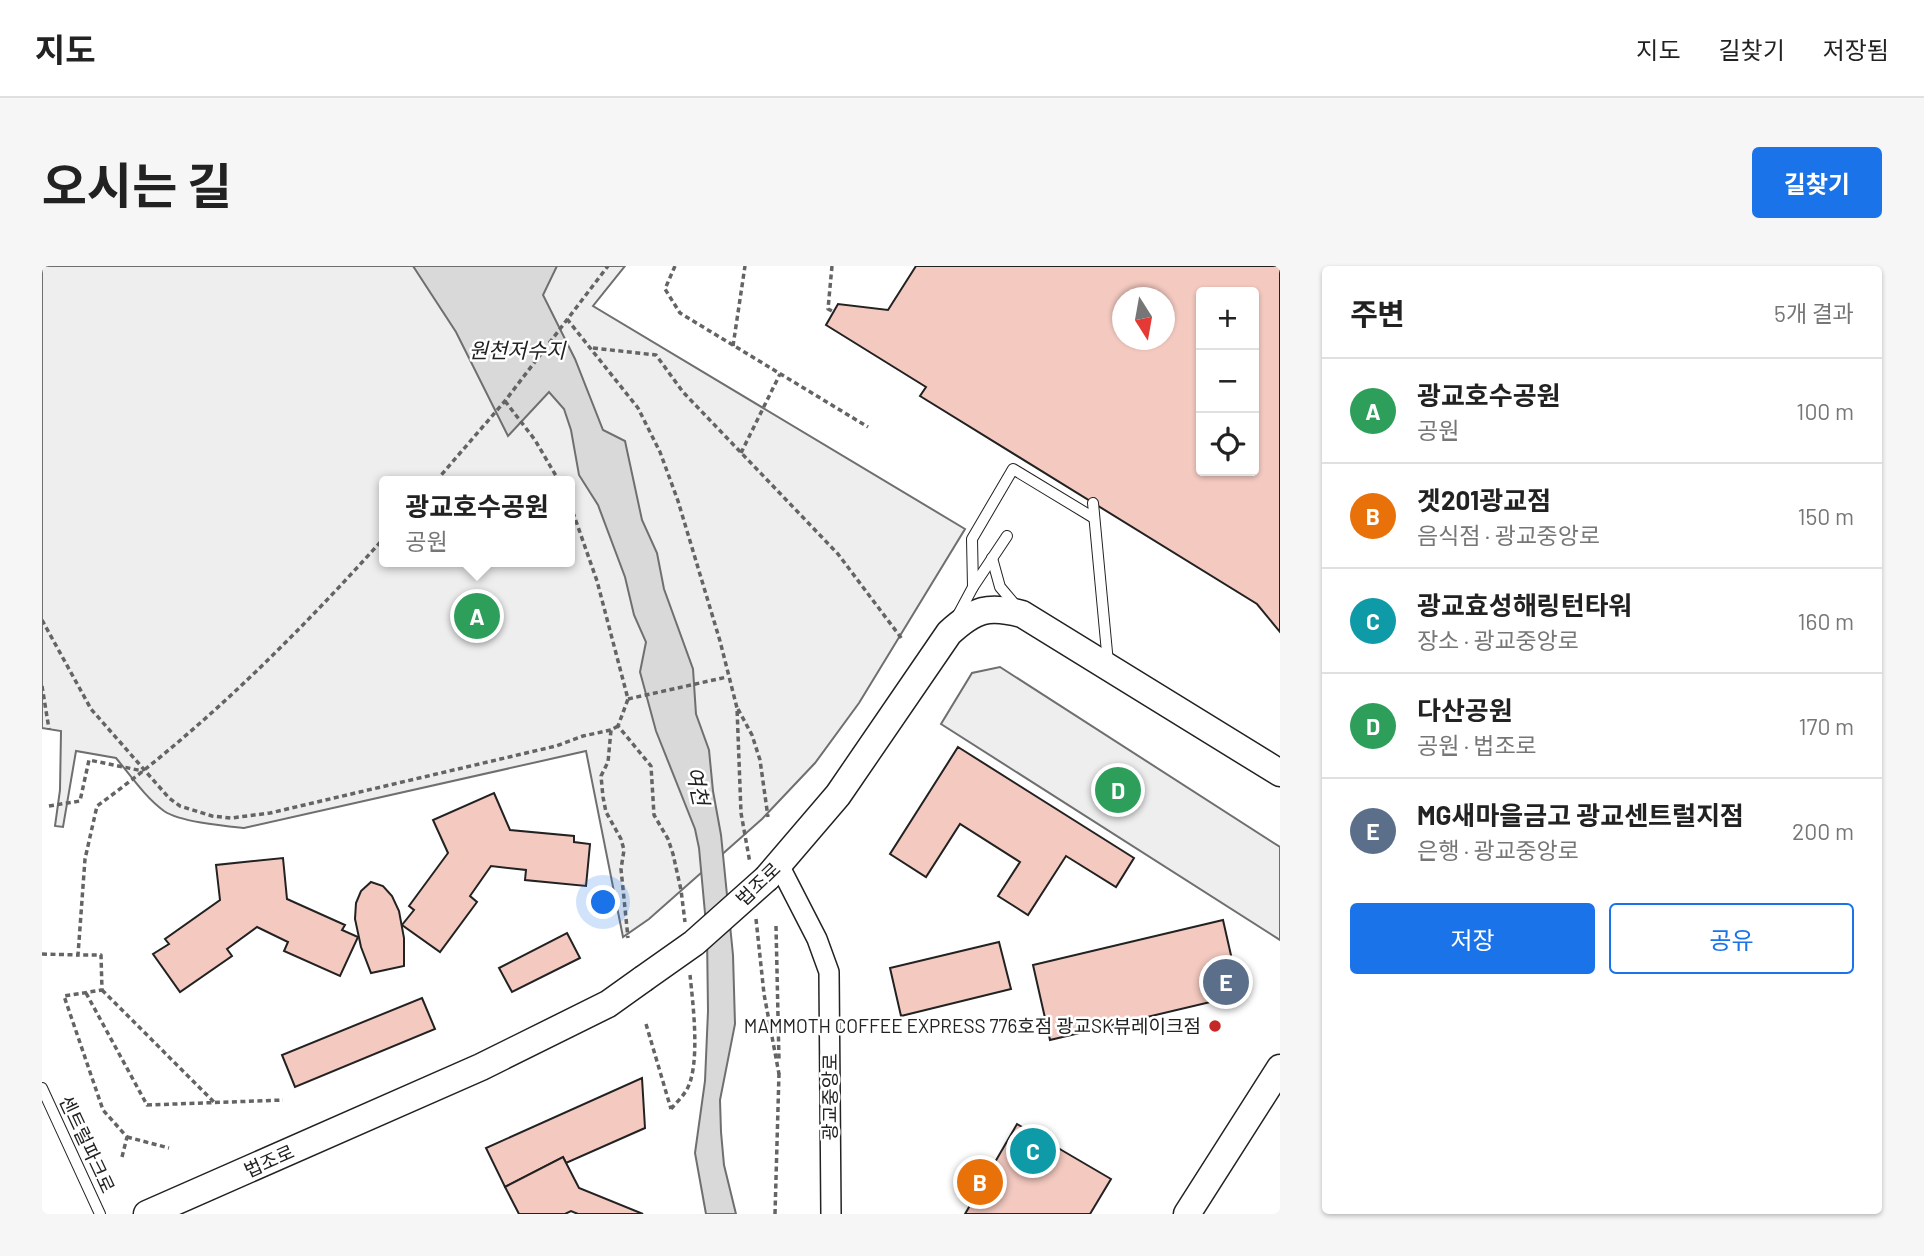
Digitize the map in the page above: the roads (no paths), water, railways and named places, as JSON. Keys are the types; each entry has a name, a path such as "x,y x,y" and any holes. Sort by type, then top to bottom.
{"street":[{"name":"법조로","path":"147,1214 481,1068 608,1004 694,943 838,795 948,633 964,619 980,611 999,608 1022,614 1280,773"},
{"name":"광교중앙로","path":"765,871 817,939 829,972 831,1214"},
{"path":"1188,1214 1280,1068"}],"lane":[{"path":"973,587 972,538 1013,469 1094,518"},
{"path":"1093,503 1108,667"},
{"path":"948,633 973,587 1007,536"},
{"path":"992,558 1000,587 1022,614"},
{"name":"센트럴파크로","path":"42,1088 100,1214"}],"water":[{"path":"413,266 557,266 543,295 575,359 603,430 625,441 642,520 657,553 664,589 693,669 696,714 709,750 733,955 735,1024 720,1100 724,1165 736,1214 706,1214 695,1153 705,1081 708,1011 707,935 699,848 695,829 656,731 640,672 646,642 634,615 625,577 598,505 579,475 571,430 564,409 549,392 508,436 456,332"}],"place":[{"name":"광교호수공원","path":"477,616"},
{"name":"다산공원","path":"1118,790"},
{"name":"MG새마을금고 광교센트럴지점","path":"1226,982"},
{"name":"MAMMOTH COFFEE EXPRESS 776호점 광교SK뷰레이크점","path":"1215,1026"},
{"name":"광교효성해링턴타워","path":"1033,1151"},
{"name":"겟201광교점","path":"980,1182"}],"water label":[{"name":"원천저수지","path":"517,351"},
{"name":"여천","path":"697,786"}]}
